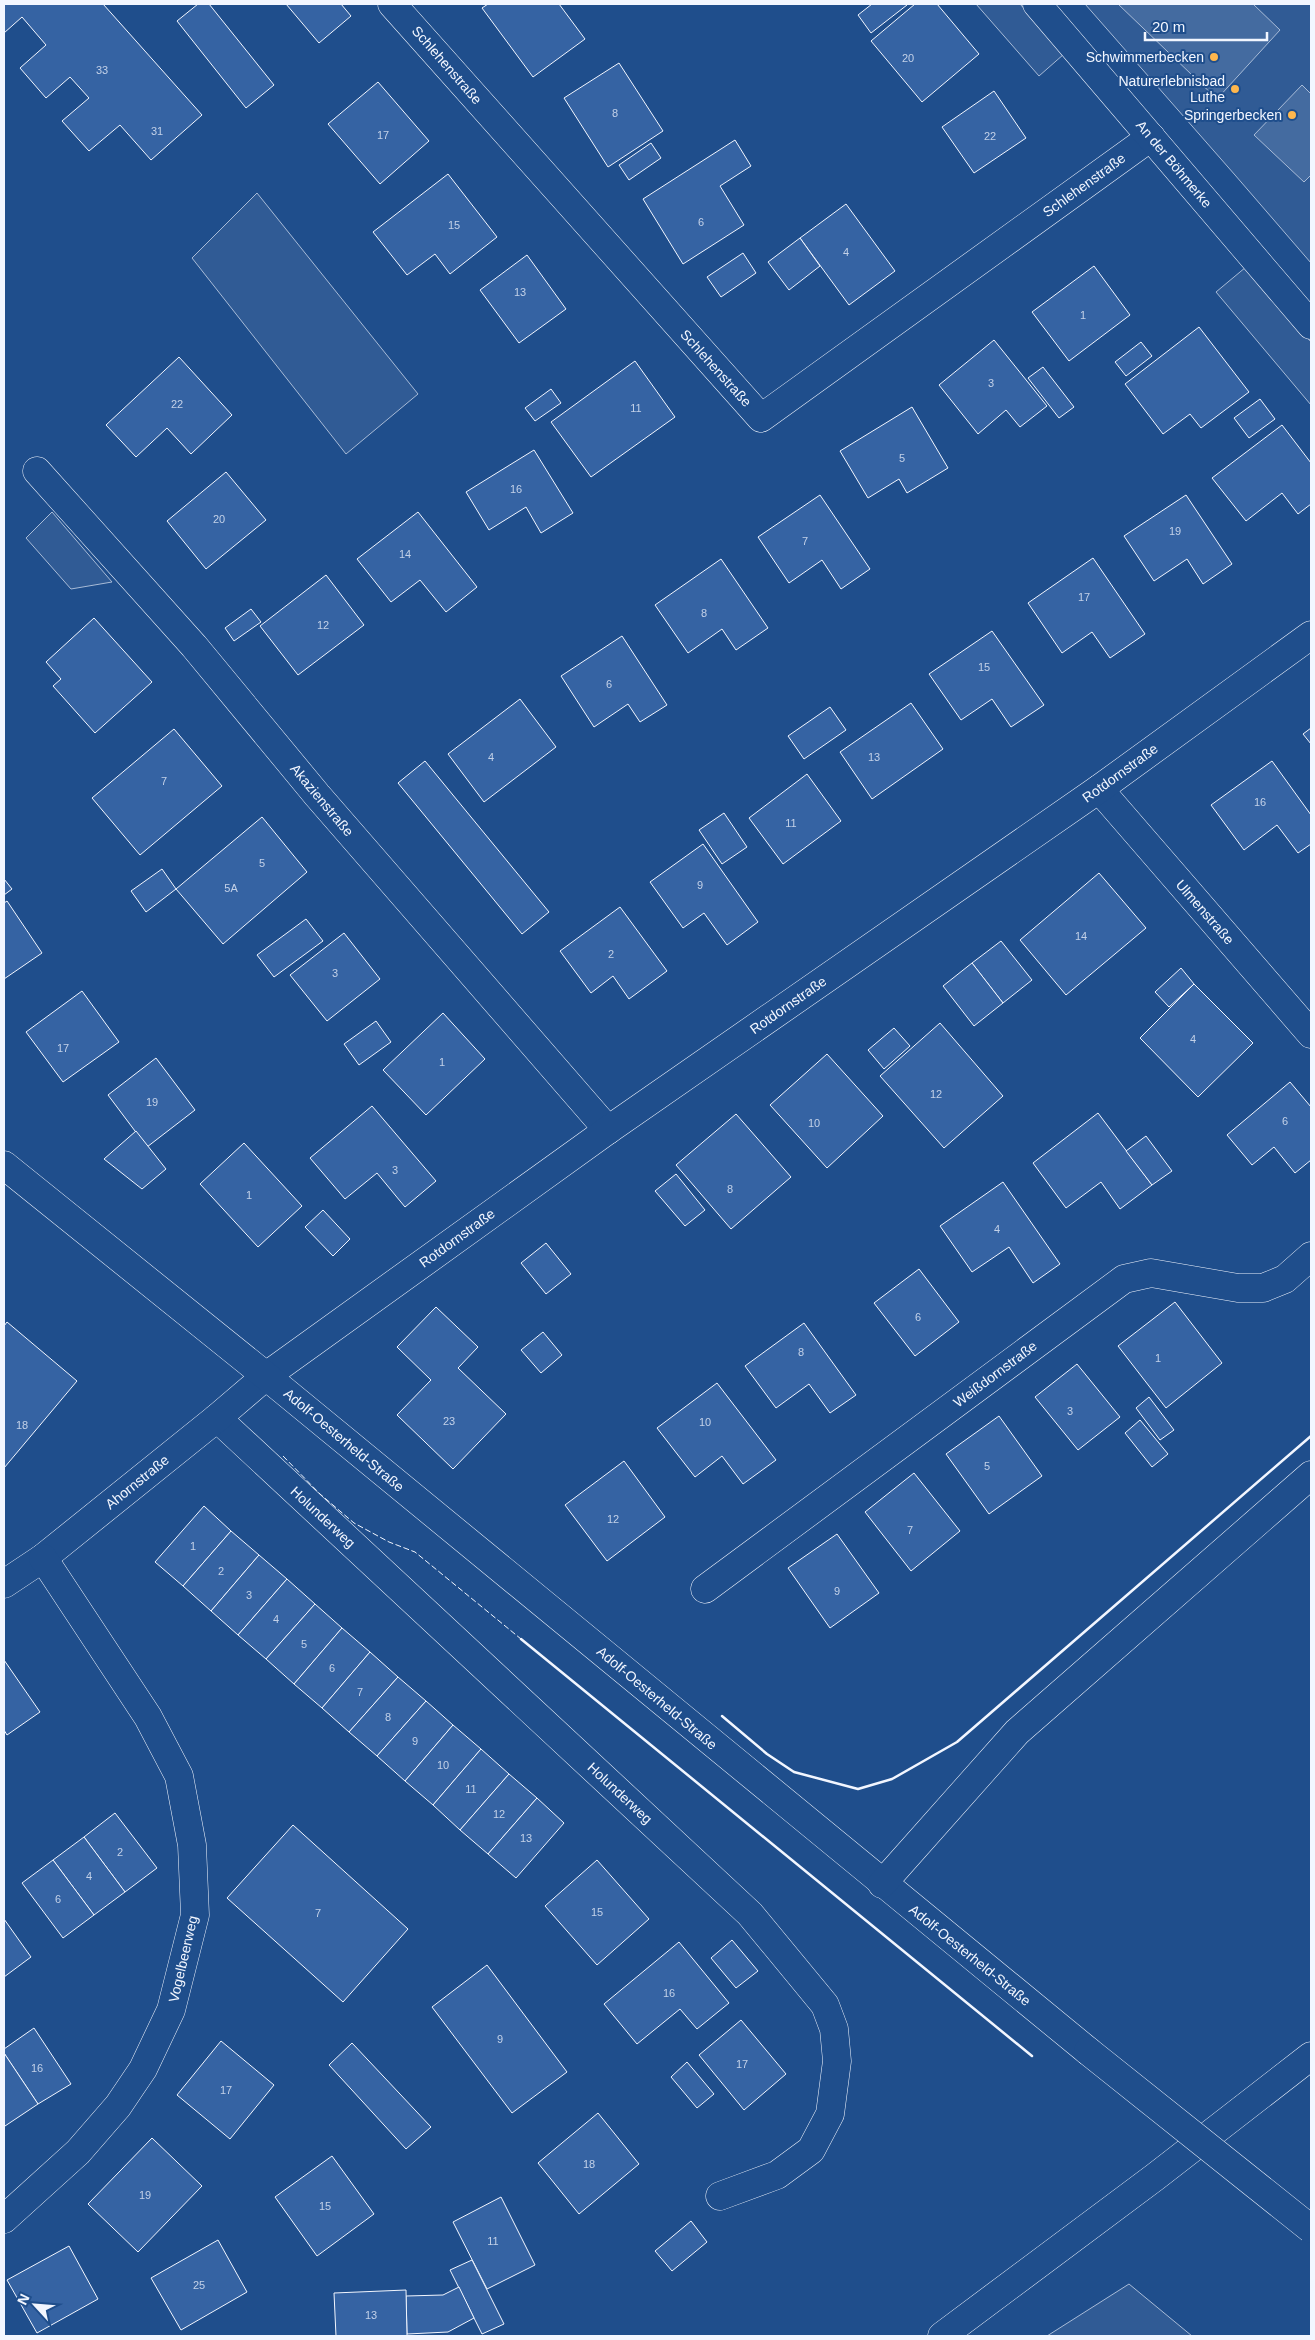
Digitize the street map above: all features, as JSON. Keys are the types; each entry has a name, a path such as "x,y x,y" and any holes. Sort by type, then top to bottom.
{"street":[{"name":"Schlehenstraße","path":"392,4 761,418 1151,137"},
{"name":"An der Böhmerke","path":"1037,4 1311,325"},
{"name":"Akazienstraße","path":"37,471 194,646 316,795 608,1130"},
{"name":"Rotdornstraße","path":"266,1376 608,1130 1099,789 1311,636"},
{"name":"Ulmenstraße","path":"1099,789 1311,1034"},
{"name":"Adolf-Oesterheld-Straße","path":"4,1165 266,1376 882,1884 1311,2229"},
{"name":"Weißdornstraße","path":"705,1589 1124,1279 1151,1273 1238,1288 1263,1288 1285,1278 1311,1256"},
{"name":"Ahornstraße","path":"4,1584 43,1558 217,1418 266,1376"},
{"name":"Holunderweg","path":"217,1418 750,1914 825,2006 834,2029 837,2061 830,2114 811,2150 777,2175 720,2196"},
{"path":"882,1884 1017,1732 1311,1475"},
{"name":"Vogelbeerweg","path":"4,2220 78,2152 118,2106 143,2069 170,2010 195,1915 192,1846 179,1776 148,1717 43,1558"},
{"path":"942,2336 1156,2178 1311,2056"}],"shaded area":[{"path":"976,4 1020,4 1064,54 1039,76"},
{"name":"Naturerlebnisbad Luthe","path":"1085,4 1311,4 1311,263 1235,175"},
{"name":"Schwimmerbecken","path":"1118,4 1253,4 1280,30 1217,99"},
{"name":"Springerbecken","path":"1302,85 1311,94 1311,175 1304,182 1254,135"},
{"path":"257,193 418,394 346,454 192,258"},
{"path":"1246,267 1311,342 1311,405 1216,292"},
{"path":"52,512 112,582 71,589 26,538"},
{"path":"1129,2284 1192,2336 1047,2336"}],"building":[{"path":"4,4 103,4 202,115 151,160 120,125 89,151 62,121 89,98 70,77 46,98 20,68 46,45 22,17 4,33"},
{"path":"198,4 209,4 274,85 246,108 177,21"},
{"path":"286,4 341,4 351,16 319,43"},
{"path":"488,4 559,4 585,39 533,77 482,8"},
{"path":"872,4 907,5 871,33 858,15"},
{"path":"915,4 937,4 979,54 922,102 871,41"},
{"path":"619,63 663,131 608,167 564,98"},
{"path":"378,82 429,141 380,184 328,124"},
{"path":"994,91 1026,138 974,173 942,127"},
{"path":"735,140 751,166 720,186 744,225 683,264 643,199"},
{"path":"651,143 661,158 629,180 619,165"},
{"path":"448,174 497,237 450,274 435,254 407,275 373,232"},
{"path":"846,204 895,271 849,305 800,238"},
{"path":"800,238 820,266 789,290 768,262"},
{"path":"743,253 756,273 721,297 707,277"},
{"path":"527,255 566,309 519,343 480,290"},
{"path":"1094,266 1130,315 1069,361 1032,312"},
{"path":"1199,327 1249,392 1201,428 1190,414 1163,434 1125,384"},
{"path":"994,340 1047,406 1020,427 1006,410 978,434 939,385"},
{"path":"1141,342 1152,356 1126,376 1115,362"},
{"path":"179,357 232,415 191,454 167,428 136,457 106,425"},
{"path":"635,361 675,417 591,477 551,422"},
{"path":"1043,367 1074,407 1059,418 1028,378"},
{"path":"551,389 561,403 535,421 525,408"},
{"path":"1260,399 1275,419 1249,438 1234,418"},
{"path":"912,407 948,468 907,493 899,479 868,498 840,451"},
{"path":"1282,425 1311,463 1311,504 1298,514 1282,493 1246,521 1212,478"},
{"path":"534,450 573,513 541,533 526,507 489,530 466,492"},
{"path":"226,472 266,520 206,569 167,521"},
{"path":"820,495 870,569 841,589 822,560 789,583 758,537"},
{"path":"1186,495 1232,564 1203,584 1187,559 1154,581 1124,536"},
{"path":"418,512 477,587 446,612 420,580 391,602 357,559"},
{"path":"1093,558 1145,634 1110,658 1092,632 1062,653 1028,603"},
{"path":"721,559 768,628 736,650 722,629 688,653 655,605"},
{"path":"326,575 364,625 298,675 260,626"},
{"path":"251,609 261,622 234,641 225,628"},
{"path":"94,618 152,682 95,733 53,686 61,679 46,662"},
{"path":"992,631 1044,705 1011,727 992,699 961,720 929,674"},
{"path":"622,636 667,705 640,722 628,704 594,727 561,676"},
{"path":"520,699 556,747 484,802 448,754"},
{"path":"911,703 943,749 872,799 840,752"},
{"path":"830,707 846,730 804,759 788,736"},
{"path":"1311,728 1311,744 1303,734"},
{"path":"174,729 222,786 140,855 92,798"},
{"path":"425,761 549,912 522,934 398,783"},
{"path":"1272,761 1311,815 1311,844 1298,853 1277,825 1244,850 1211,805"},
{"path":"807,774 841,821 783,864 749,818"},
{"path":"724,813 747,847 722,864 699,830"},
{"path":"262,817 307,872 223,944 176,889"},
{"path":"703,844 758,922 727,945 704,913 683,928 650,882"},
{"path":"162,869 176,889 146,912 131,891"},
{"path":"1099,873 1146,928 1066,995 1020,940"},
{"path":"4,879 12,889 4,895"},
{"path":"7,901 42,953 4,979 4,903"},
{"path":"620,907 667,971 629,999 613,976 591,993 560,951"},
{"path":"306,919 323,941 274,977 257,955"},
{"path":"344,933 380,979 327,1021 290,975"},
{"path":"1001,941 1032,980 1003,1003 972,963"},
{"path":"972,963 1003,1003 974,1026 943,986"},
{"path":"1181,968 1194,984 1169,1007 1155,992"},
{"path":"1194,984 1253,1043 1198,1097 1140,1038"},
{"path":"82,991 119,1042 63,1082 26,1032"},
{"path":"443,1013 485,1059 426,1115 383,1070"},
{"path":"376,1021 391,1042 359,1065 344,1044"},
{"path":"940,1023 1003,1096 944,1148 880,1076"},
{"path":"894,1028 910,1046 884,1069 868,1050"},
{"path":"827,1054 883,1116 827,1168 770,1105"},
{"path":"156,1058 195,1110 147,1147 108,1095"},
{"path":"1290,1082 1311,1107 1311,1160 1295,1173 1274,1147 1252,1165 1227,1135"},
{"path":"372,1106 436,1181 405,1207 377,1173 345,1199 310,1158"},
{"path":"1098,1113 1152,1185 1120,1209 1101,1182 1066,1208 1033,1163"},
{"path":"736,1114 791,1177 731,1229 676,1165"},
{"path":"136,1131 166,1169 142,1189 104,1159"},
{"path":"1146,1136 1172,1171 1152,1185 1126,1151"},
{"path":"244,1143 302,1206 258,1247 200,1184"},
{"path":"676,1174 705,1210 685,1226 655,1191"},
{"path":"1003,1182 1060,1264 1033,1283 1009,1247 972,1272 940,1226"},
{"path":"323,1210 350,1239 333,1256 305,1227"},
{"path":"546,1243 571,1274 546,1294 521,1263"},
{"path":"919,1269 959,1322 915,1356 874,1303"},
{"path":"1175,1302 1222,1363 1166,1408 1118,1346"},
{"path":"436,1307 478,1347 458,1368 506,1414 453,1469 397,1415 431,1380 397,1347"},
{"path":"7,1322 77,1381 4,1468 4,1326"},
{"path":"804,1323 856,1395 830,1413 809,1384 776,1408 745,1366"},
{"path":"543,1332 562,1355 541,1373 521,1350"},
{"path":"1077,1364 1120,1417 1078,1450 1035,1397"},
{"path":"717,1383 776,1460 743,1484 722,1456 695,1477 657,1428"},
{"path":"1149,1397 1174,1430 1160,1440 1136,1408"},
{"path":"999,1416 1042,1476 989,1514 946,1454"},
{"path":"1140,1420 1168,1454 1152,1467 1125,1433"},
{"path":"624,1461 665,1517 607,1561 565,1505"},
{"path":"914,1473 960,1531 911,1571 865,1512"},
{"path":"204,1506 231,1531 183,1586 155,1562"},
{"path":"231,1531 259,1555 211,1611 183,1586"},
{"path":"837,1534 879,1593 830,1628 788,1568"},
{"path":"259,1555 287,1579 238,1635 211,1611"},
{"path":"287,1579 315,1604 266,1659 238,1635"},
{"path":"315,1604 342,1628 294,1684 266,1659"},
{"path":"342,1628 370,1652 322,1708 294,1684"},
{"path":"370,1652 398,1677 349,1732 322,1708"},
{"path":"4,1660 40,1712 7,1735 4,1730"},
{"path":"398,1677 426,1701 377,1756 349,1732"},
{"path":"426,1701 453,1725 405,1781 377,1756"},
{"path":"453,1725 481,1749 433,1805 405,1781"},
{"path":"481,1749 509,1774 460,1830 433,1805"},
{"path":"509,1774 537,1798 488,1854 460,1830"},
{"path":"537,1798 564,1823 516,1878 488,1854"},
{"path":"115,1813 157,1868 125,1892 84,1837"},
{"path":"293,1825 408,1929 343,2002 227,1898"},
{"path":"84,1837 125,1892 94,1915 53,1860"},
{"path":"53,1860 94,1915 63,1938 22,1883"},
{"path":"597,1860 649,1919 597,1965 545,1906"},
{"path":"4,1919 31,1957 4,1977"},
{"path":"732,1940 758,1971 736,1988 711,1958"},
{"path":"679,1942 729,2003 697,2029 680,2009 637,2044 604,2004"},
{"path":"487,1965 567,2072 512,2113 432,2007"},
{"path":"741,2020 786,2074 744,2110 699,2055"},
{"path":"34,2028 71,2084 38,2104 4,2053 4,2049"},
{"path":"221,2041 274,2085 230,2139 177,2095"},
{"path":"352,2043 431,2127 406,2149 329,2065"},
{"path":"4,2053 38,2104 5,2126 4,2124"},
{"path":"687,2062 714,2094 697,2108 671,2077"},
{"path":"598,2113 639,2164 579,2214 538,2163"},
{"path":"152,2138 202,2186 138,2252 88,2204"},
{"path":"332,2156 374,2214 317,2256 275,2197"},
{"path":"501,2197 535,2265 487,2289 453,2222"},
{"path":"691,2221 707,2242 672,2271 655,2251"},
{"path":"218,2240 247,2292 181,2330 151,2278"},
{"path":"69,2246 98,2299 37,2333 7,2280"},
{"path":"472,2260 504,2324 482,2334 450,2270"},
{"path":"459,2287 474,2318 448,2332 407,2334 406,2296 443,2295"},
{"path":"406,2290 407,2336 336,2336 334,2293"}],"fence":[{"path":"283,1456 320,1494 354,1523 389,1542 415,1552 521,1639"}],"wall":[{"path":"722,1716 767,1754 794,1772 858,1789 892,1779 957,1742 1311,1436"},
{"path":"521,1639 1032,2056"}],"place":[{"name":"Schwimmerbecken","path":"1214,57"},
{"name":"Naturerlebnisbad Luthe","path":"1235,89"},
{"name":"Springerbecken","path":"1292,115"}]}
